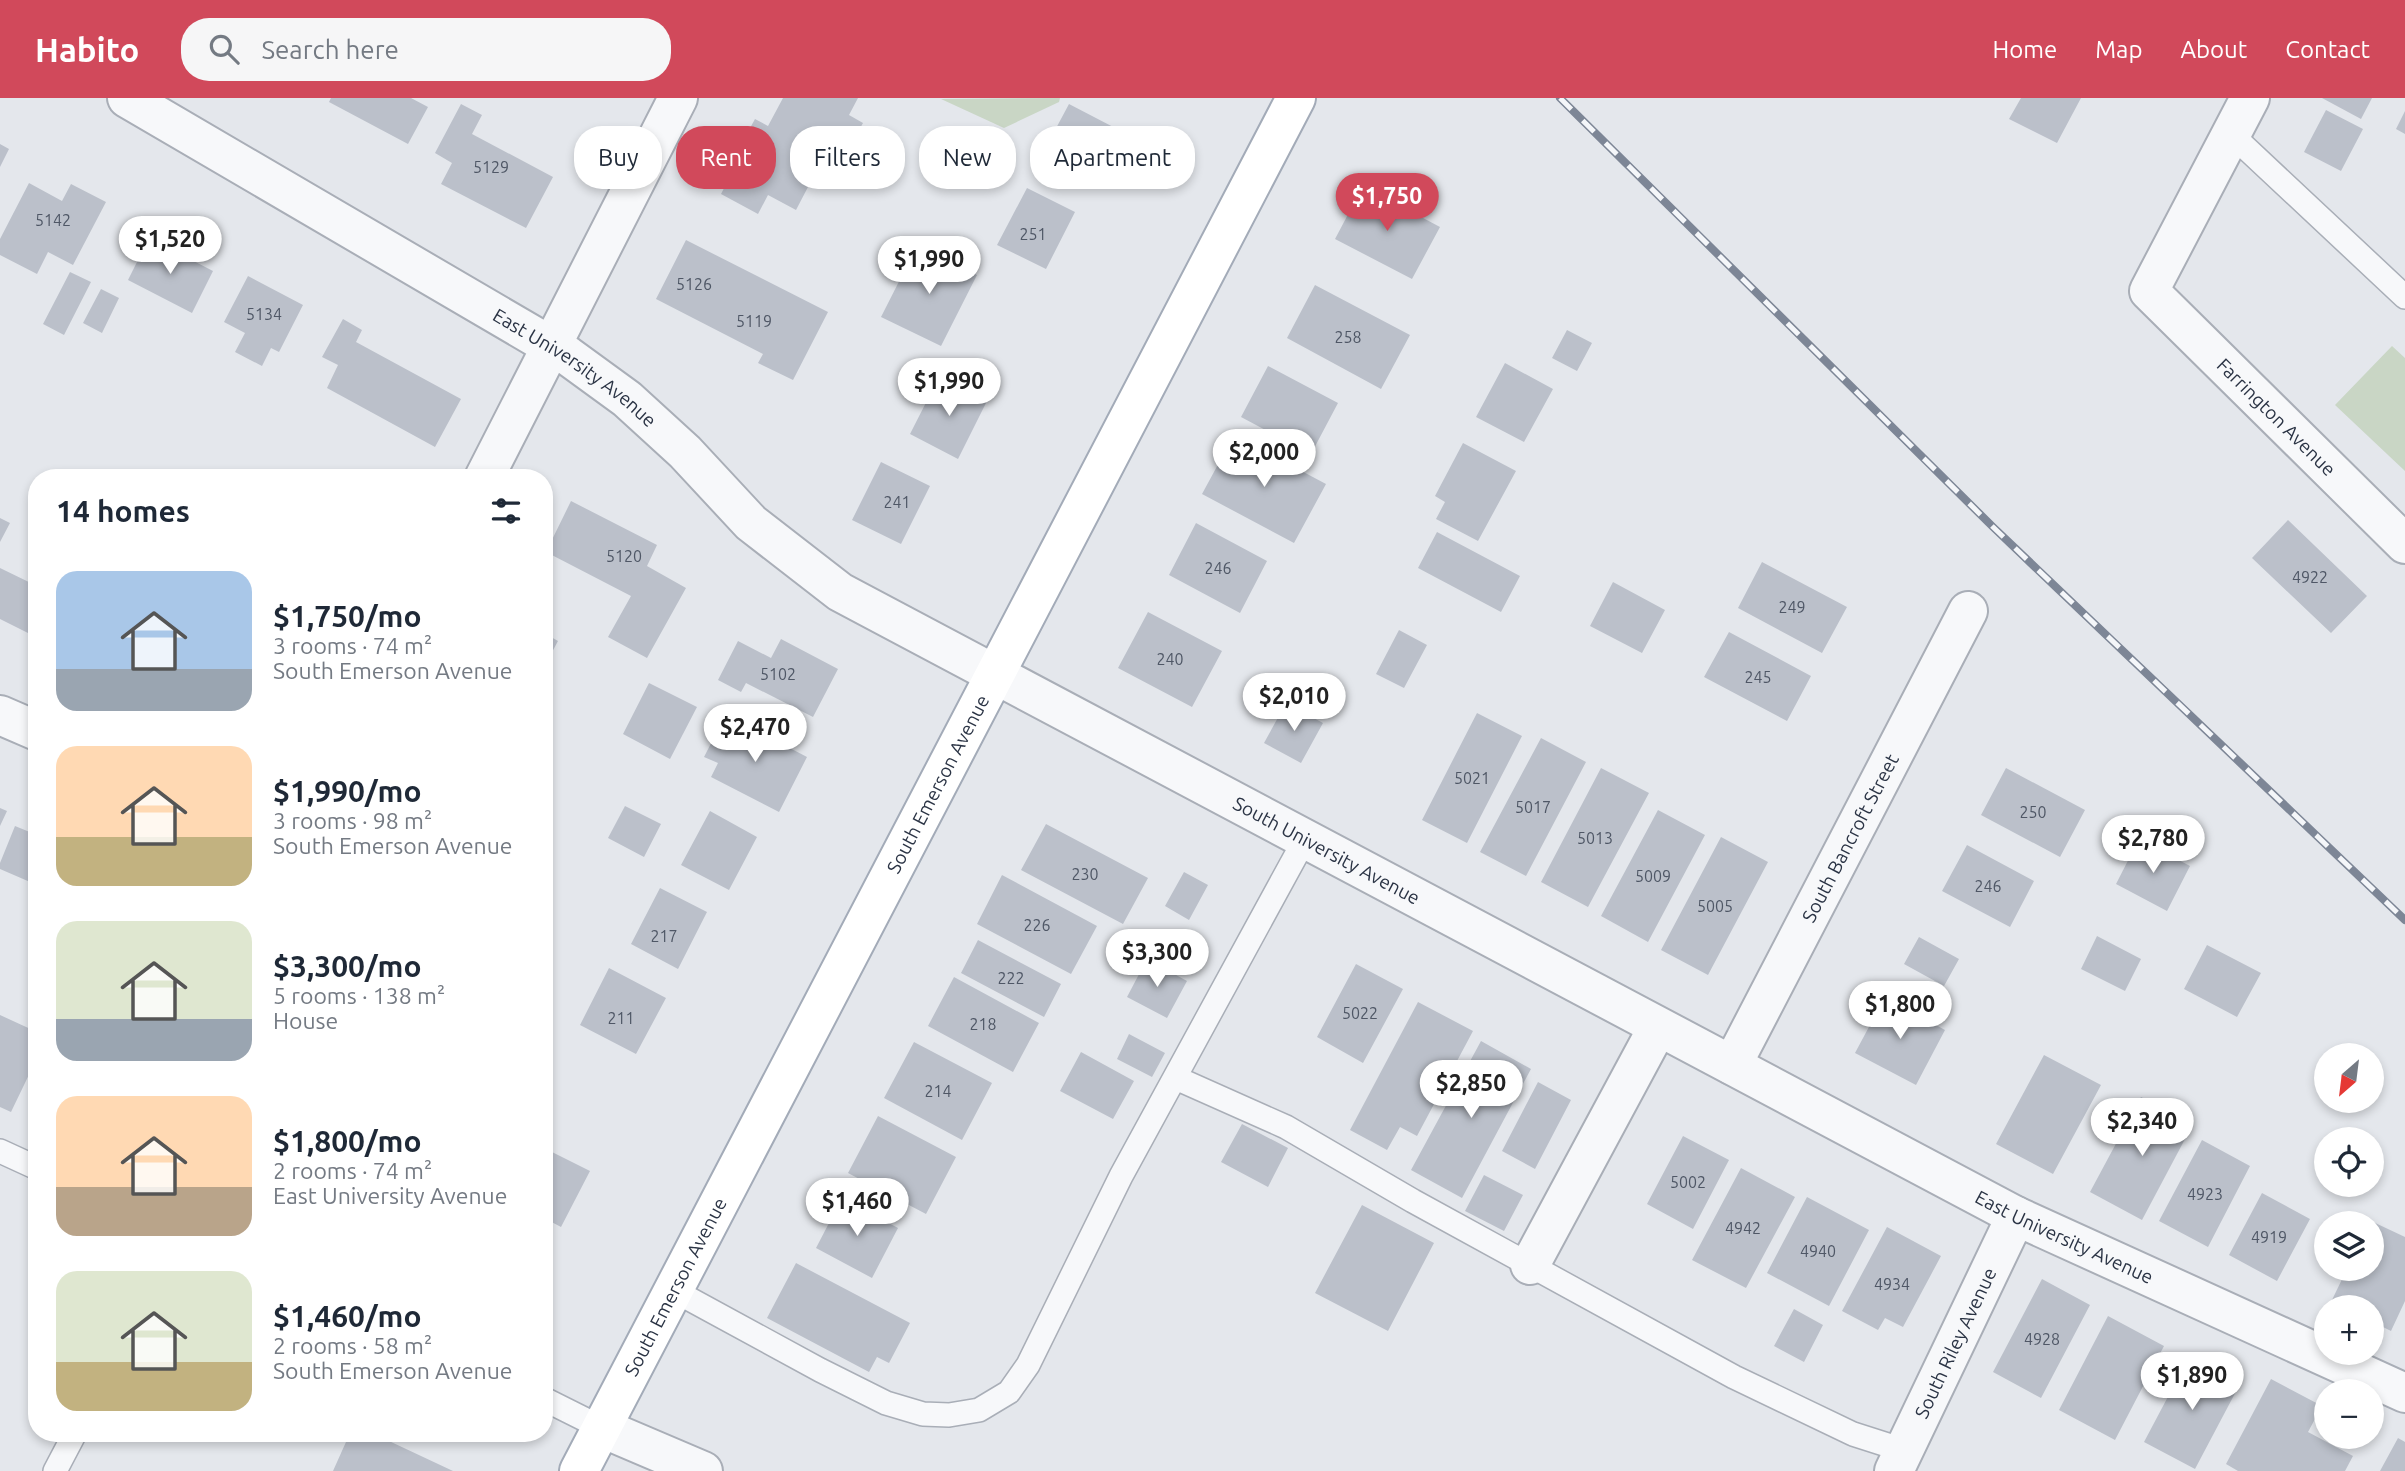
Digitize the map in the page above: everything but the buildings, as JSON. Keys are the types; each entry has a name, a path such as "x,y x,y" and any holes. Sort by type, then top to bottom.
{"main road":[{"name":"South Emerson Avenue","path":"579,1471 1296,98"}],"street":[{"name":"East University Avenue","path":"127,98 568,356 627,399 685,452 751,523 817,576 864,605 995,674"},
{"path":"489,469 678,98"},
{"path":"2231,134 2250,98"},
{"name":"Farrington Avenue","path":"2231,134 2149,291 2405,544"},
{"name":"South Bancroft Street","path":"1732,1065 1968,611"},
{"name":"South University Avenue","path":"995,674 1732,1065"},
{"path":"0,715 28,727"},
{"path":"1530,1265 1658,1027"},
{"name":"East University Avenue","path":"1732,1065 2016,1216 2405,1393"},
{"name":"South Riley Avenue","path":"1899,1460 2016,1216"},
{"path":"602,1428 703,1471"}],"lane":[{"path":"2231,134 2405,297"},
{"path":"673,1290 886,1403 923,1414 949,1415 979,1410 1009,1392 1028,1365 1121,1176 1305,839"},
{"path":"1176,1078 1286,1127 1413,1201 1734,1377 1853,1434 1899,1460"},
{"path":"0,1151 28,1164"},
{"path":"553,1404 602,1428"},
{"path":"55,1471 70,1442"}],"green space":[{"path":"1060,98 1059,102 1008,126 1000,126 941,99"},
{"path":"2392,346 2405,358 2405,471 2335,405"}],"railway":[{"path":"1560,98 1993,527 2405,920"}]}
